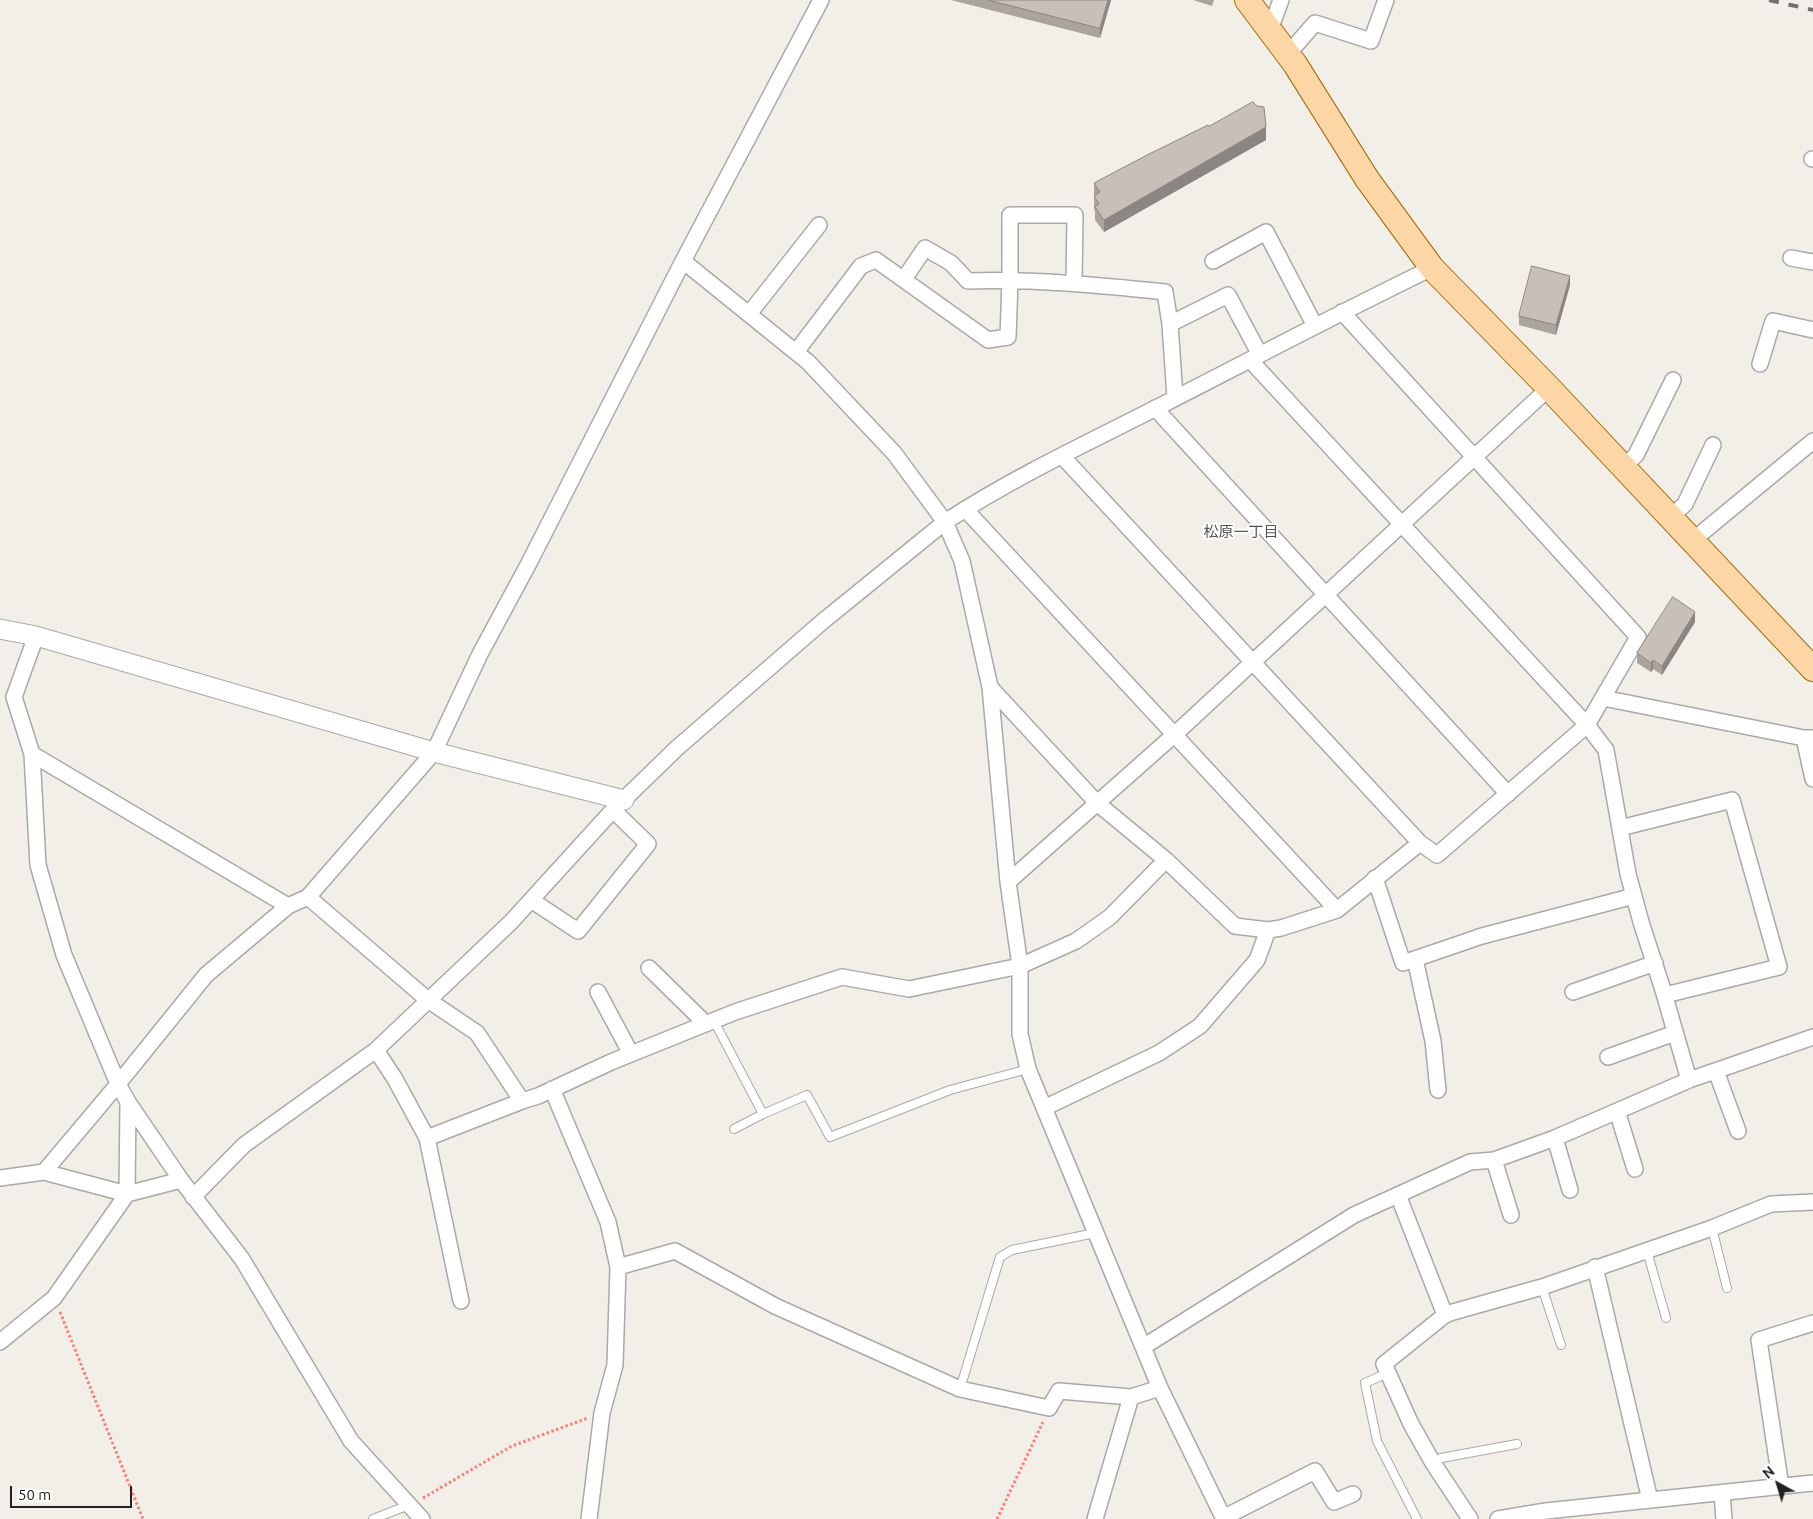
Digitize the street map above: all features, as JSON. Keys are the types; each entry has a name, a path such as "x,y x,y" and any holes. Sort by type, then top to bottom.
{"main road":[{"path":"1247,0 1288,54 1367,179 1432,268 1549,388 1813,669"}],"street":[{"path":"44,1172 118,1084 206,974 288,906 308,897 434,752 480,654 529,563 683,260 821,0"},
{"path":"1270,30 1281,0"},
{"path":"1288,54 1316,23 1371,40 1386,0"},
{"path":"796,352 860,266 876,260 988,340 1008,337 1010,215 1075,215 1074,283"},
{"path":"749,314 819,225"},
{"path":"1213,261 1266,232 1315,326"},
{"path":"904,279 925,248 951,263 968,281 1010,280 1074,283 1165,292 1170,324 1175,398"},
{"path":"1791,258 1813,262"},
{"path":"683,260 808,362 894,453 946,522 962,561 990,687 1008,882 1020,966 1020,1034 1028,1068 1160,1388 1224,1519 1315,1471 1334,1502 1353,1494"},
{"path":"193,1197 244,1145 376,1050 511,922 619,805 691,736 822,622 946,522 965,509 1062,456 1342,312 1432,268"},
{"path":"1170,324 1228,295 1255,357 1401,525 1587,725 1606,750 1628,874 1665,995 1688,1080"},
{"path":"1062,456 1420,843 1437,855 1587,725 1638,637 1342,312"},
{"path":"1760,364 1773,321 1813,330"},
{"path":"1623,467 1636,455 1673,380"},
{"path":"1008,882 1174,735 1549,388"},
{"path":"1155,408 1508,794"},
{"path":"1692,541 1813,441"},
{"path":"1670,518 1685,504 1714,445"},
{"path":"965,509 1337,910"},
{"path":"0,629 36,636 619,805 648,844 578,931 531,900"},
{"path":"36,636 14,697 32,754 38,865 64,955 118,1084 128,1102 193,1197 242,1259 351,1441 422,1519"},
{"path":"990,687 1098,802 1166,860 1235,926 1268,930 1281,928 1337,910 1420,843"},
{"path":"1603,698 1808,738 1813,779"},
{"path":"32,754 288,906"},
{"path":"1620,828 1732,800 1779,966 1665,995"},
{"path":"427,1138 538,1096 631,1054 710,1022 842,977 910,988 1020,966 1076,941 1110,917 1166,860"},
{"path":"1375,878 1403,963 1482,936 1634,896"},
{"path":"308,897 428,1000 477,1033 522,1101"},
{"path":"1044,1108 1159,1053 1200,1026 1257,960 1268,930"},
{"path":"1416,959 1433,1041 1438,1090"},
{"path":"1573,992 1655,964"},
{"path":"649,968 710,1022"},
{"path":"598,992 631,1054"},
{"path":"1608,1057 1676,1033"},
{"path":"1143,1347 1354,1215 1470,1162 1494,1160 1555,1138 1688,1080 1813,1037"},
{"path":"376,1050 395,1079 427,1138 462,1301"},
{"path":"1716,1070 1738,1131"},
{"path":"552,1089 608,1222 618,1267 615,1365 602,1412 589,1519"},
{"path":"0,1342 54,1298 127,1194 128,1102"},
{"path":"1617,1111 1635,1169"},
{"path":"1555,1138 1570,1190"},
{"path":"1494,1160 1511,1215"},
{"path":"0,1178 44,1172 127,1194 181,1180"},
{"path":"1398,1195 1445,1315"},
{"path":"1470,1519 1433,1463 1411,1424 1384,1364 1445,1315 1542,1287 1595,1267 1712,1228 1771,1204 1813,1202"},
{"path":"618,1267 675,1252 775,1306 960,1389 1049,1408 1059,1391 1131,1397 1160,1388"},
{"path":"1595,1267 1650,1500"},
{"path":"1781,1487 1759,1340 1813,1323"},
{"path":"1095,1519 1131,1397"},
{"path":"1498,1519 1546,1515 1650,1500 1813,1483"},
{"path":"1722,1493 1724,1519"}],"lane":[{"path":"710,1022 763,1114"},
{"path":"734,1129 807,1095 830,1137 950,1090 1028,1068"},
{"path":"1712,1228 1727,1288"},
{"path":"960,1389 1000,1257 1012,1250 1095,1233"},
{"path":"1647,1251 1666,1318"},
{"path":"1542,1287 1561,1346"},
{"path":"1388,1373 1365,1383 1377,1441 1417,1519"},
{"path":"1433,1463 1441,1458 1517,1444"},
{"path":"373,1519 409,1505"}],"path":[{"path":"54,1298 143,1519"},
{"path":"997,1519 1049,1408"},
{"path":"409,1505 512,1446 602,1412"}],"building":[{"path":"988,0 1108,0 1100,28"},
{"path":"1253,102 1257,106 1264,107 1266,127 1104,220 1095,207 1099,204 1094,196 1100,192 1094,183"},
{"path":"1532,266 1570,276 1556,325 1519,316"},
{"path":"1673,597 1695,612 1662,666 1653,660 1651,663 1637,653"}],"railway":[{"path":"1769,0 1813,10"}],"district":[{"name":"松原一丁目","path":"1241,532"}]}
